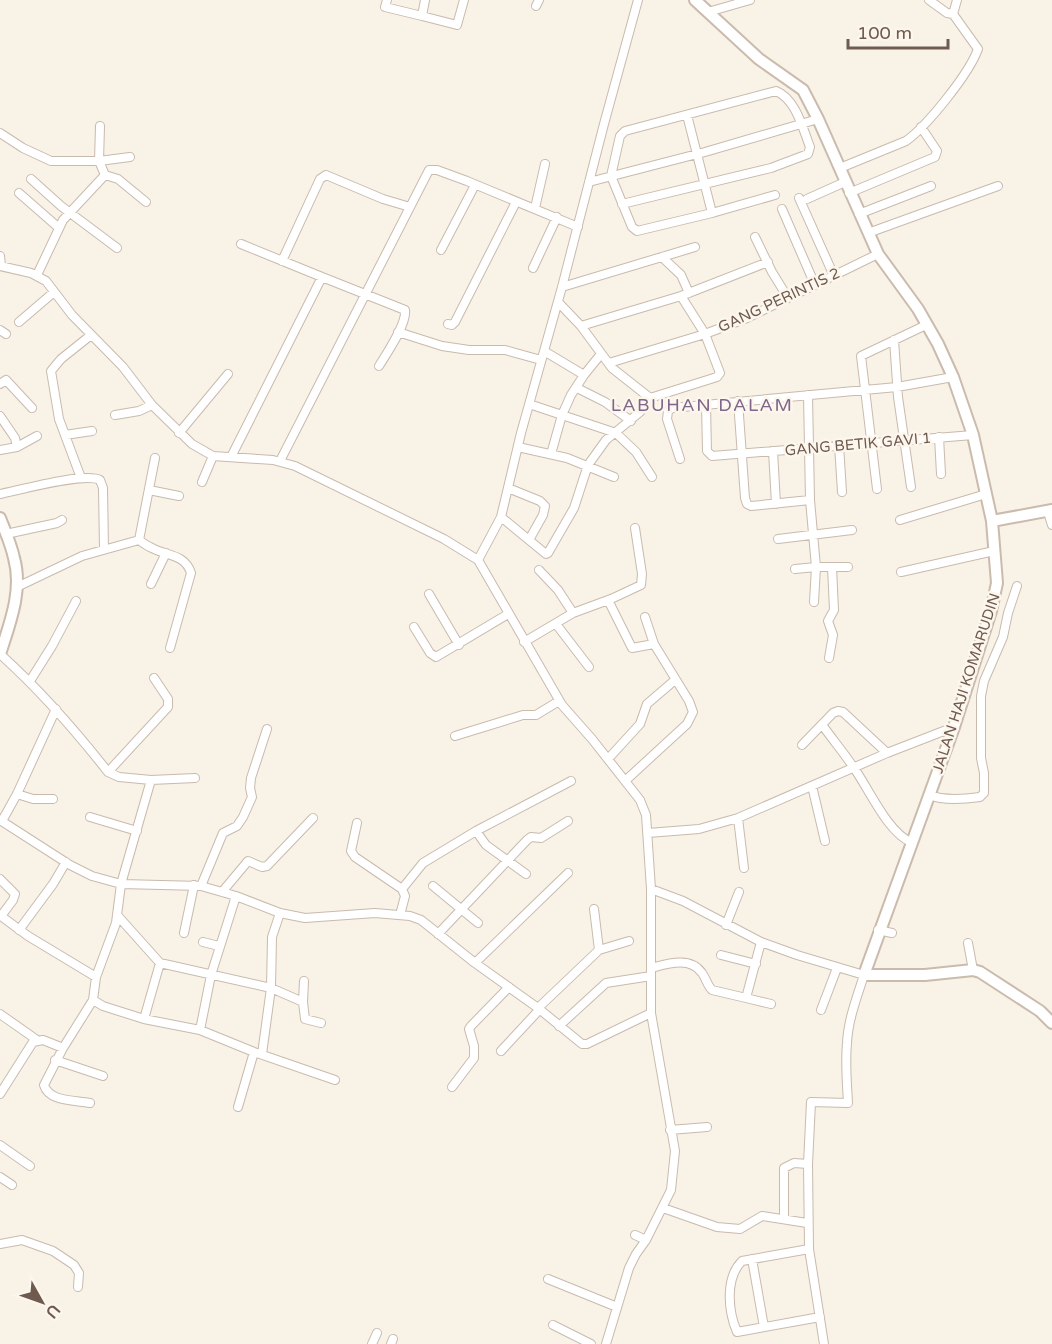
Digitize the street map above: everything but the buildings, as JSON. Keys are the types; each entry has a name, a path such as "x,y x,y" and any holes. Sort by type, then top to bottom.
{"street":[{"path":"387,0 385,7 457,26 464,0"},
{"path":"422,16 425,0"},
{"path":"478,560 501,518 529,405 638,0"},
{"name":"JALAN HAJI KOMARUDIN","path":"695,0 759,58 803,90 818,118 849,193 878,254 908,293 938,344 953,377 973,435 992,521 997,583 995,593 933,796 911,842 885,931 868,975"},
{"path":"708,12 750,0"},
{"path":"840,168 906,141 943,103 978,49 953,14 947,13 928,0"},
{"path":"953,14 957,0"},
{"path":"622,204 771,168 808,154 810,147 793,106 776,91 622,134 611,176 622,204 632,227 640,231 775,195"},
{"path":"687,115 712,213"},
{"path":"589,182 696,154 818,118"},
{"path":"100,126 99,161 105,175 118,179 146,202"},
{"path":"849,193 935,157 937,151 921,127"},
{"path":"0,133 23,148 51,161 99,161 130,157"},
{"path":"535,208 545,164"},
{"path":"280,461 429,170 437,170 578,227"},
{"path":"37,275 59,228 70,212 105,175"},
{"path":"282,261 321,179 326,175 410,207"},
{"path":"31,179 117,248"},
{"path":"834,276 803,199 845,182"},
{"path":"441,250 475,185"},
{"path":"859,214 931,186"},
{"path":"868,233 998,186"},
{"path":"19,193 59,228"},
{"path":"448,324 452,325 455,322 516,202"},
{"path":"782,209 815,285"},
{"path":"533,268 557,217"},
{"path":"755,237 772,273 788,298"},
{"path":"241,243 405,310 406,315 379,366"},
{"path":"562,287 695,247"},
{"name":"GANG PERINTIS 2","path":"609,363 705,334 747,318 878,254"},
{"path":"0,256 1,266 37,275 46,281 91,335 123,368 152,405 192,444 213,456 280,461 317,476 444,539 478,560 559,700 640,800 646,815 651,889 651,1013 675,1152 674,1170 671,1190 663,1208 629,1268 606,1344"},
{"path":"501,518 546,554 548,553 574,508 588,465 606,440 631,421 650,398 717,377 720,372 705,334 685,294 681,275 662,257"},
{"path":"581,326 685,294 768,262"},
{"path":"231,457 322,276"},
{"path":"19,322 54,292"},
{"path":"558,302 581,326 623,379 650,398"},
{"path":"877,489 862,355 926,325"},
{"path":"398,332 442,346 469,350 505,350 541,360"},
{"path":"81,477 59,419 51,371 61,359 91,335"},
{"path":"894,340 897,387 911,487"},
{"path":"544,351 584,375"},
{"path":"551,454 562,415 584,375 601,354"},
{"path":"179,433 228,374"},
{"path":"680,459 667,419 672,408 897,387 953,377"},
{"path":"2,379 32,408"},
{"path":"577,388 605,402 631,421"},
{"path":"808,395 810,500 816,567 814,602"},
{"path":"738,401 737,415 747,504 751,506 810,500"},
{"path":"115,415 139,411 152,405"},
{"path":"529,405 616,433 636,452 652,477"},
{"name":"GANG BETIK GAVI 1","path":"706,405 708,453 712,456 973,435"},
{"path":"0,416 15,438 17,447"},
{"path":"65,435 92,431"},
{"path":"0,450 17,447 36,436"},
{"path":"939,437 941,474"},
{"path":"839,445 842,492"},
{"path":"518,447 588,465 614,477"},
{"path":"773,451 776,504"},
{"path":"202,482 213,456"},
{"path":"140,540 155,458"},
{"path":"0,494 81,477 96,477 102,483 104,549"},
{"path":"508,488 540,501 545,506 543,515 529,540"},
{"path":"148,490 179,496"},
{"path":"900,520 986,494"},
{"path":"992,521 1046,512 1052,525"},
{"path":"0,518 14,557 17,587 15,605 3,636 0,654 56,709 108,772 119,777 151,780 195,778"},
{"path":"6,534 62,520"},
{"path":"524,642 573,613 638,587 642,582 635,528"},
{"path":"778,539 852,530"},
{"path":"17,587 66,563 104,549 140,540 152,548 184,560 191,573 170,648"},
{"path":"901,572 994,551"},
{"path":"151,585 166,553"},
{"path":"829,658 833,638 828,621 834,611 832,567"},
{"path":"795,569 848,567"},
{"path":"539,570 558,590 573,613"},
{"path":"933,796 979,798 984,793 981,758 981,696 984,681 1004,637 1008,613 1017,586"},
{"path":"429,594 459,645"},
{"path":"608,600 632,648 654,644"},
{"path":"30,681 76,601"},
{"path":"414,627 434,657 459,645 508,614"},
{"path":"625,781 680,732 692,717 693,712 689,701 654,644 645,617"},
{"path":"556,624 590,667"},
{"path":"108,772 168,707 168,699 154,678"},
{"path":"608,759 640,724 647,704 675,680"},
{"path":"454,736 523,714 536,714 559,700"},
{"path":"56,709 17,794 1,821 92,876 121,884 198,886 236,896 280,913 305,918 375,913 410,916 421,920 475,963 539,1008 578,1042 587,1044 651,1013"},
{"path":"802,745 833,713 838,711 843,712 886,753"},
{"path":"822,726 854,767 889,823 900,837 911,842"},
{"path":"648,832 699,829 738,818 886,753 954,727"},
{"path":"184,933 198,886 223,833 237,826 252,797 251,778 267,729"},
{"path":"90,1103 54,1097 46,1090 44,1084 55,1060 93,1000 96,977 113,937 121,884 151,780"},
{"path":"402,889 423,862 571,781"},
{"path":"812,786 825,841"},
{"path":"17,794 33,799 53,800"},
{"path":"90,817 137,831"},
{"path":"222,892 248,861 262,867 267,866 313,818"},
{"path":"738,818 744,868"},
{"path":"438,934 531,837 541,838 568,821"},
{"path":"357,823 351,848 355,857 402,889 405,896 400,915"},
{"path":"476,831 486,845 526,874"},
{"path":"20,930 66,862"},
{"path":"475,963 568,873"},
{"path":"0,879 15,894 14,900 0,916 96,977"},
{"path":"433,886 478,923"},
{"path":"651,889 683,901 761,942 837,968 868,975 925,975 973,970 980,972 1040,1011 1052,1023"},
{"path":"726,925 739,892"},
{"path":"200,1030 211,975 236,896"},
{"path":"594,909 599,950"},
{"path":"238,1107 258,1053 271,988 272,937 280,913"},
{"path":"117,915 160,963 271,988 303,1002"},
{"path":"501,1051 539,1008 599,950 629,941"},
{"path":"203,942 219,946"},
{"path":"746,998 761,942"},
{"path":"968,944 973,970"},
{"path":"721,955 756,964"},
{"path":"559,1026 606,983 686,962 693,964 701,971 712,990 771,1004"},
{"path":"144,1019 160,963"},
{"path":"821,1010 837,968"},
{"path":"824,1344 808,1249 811,1102 848,1104 847,1040 868,975"},
{"path":"304,981 305,1020 321,1023"},
{"path":"452,1087 474,1058 474,1046 469,1029 509,987"},
{"path":"93,1000 103,1006 144,1019 200,1030 335,1080"},
{"path":"0,1014 37,1040"},
{"path":"0,1094 33,1042 43,1040 63,1048"},
{"path":"55,1060 103,1076"},
{"path":"670,1130 707,1127"},
{"path":"0,1145 30,1166"},
{"path":"784,1219 784,1168 794,1163 808,1164"},
{"path":"0,1177 12,1185"},
{"path":"663,1208 706,1224 736,1229 762,1216 807,1223"},
{"path":"635,1235 646,1240"},
{"path":"0,1244 22,1240 59,1254 75,1266 78,1273 78,1287"},
{"path":"808,1249 742,1261 737,1266 730,1282 736,1331 820,1317"},
{"path":"752,1259 764,1327"},
{"path":"548,1279 617,1307"},
{"path":"553,1325 591,1344"},
{"path":"372,1344 377,1333"}],"district":[{"name":"LABUHAN DALAM","path":"702,405"}]}
